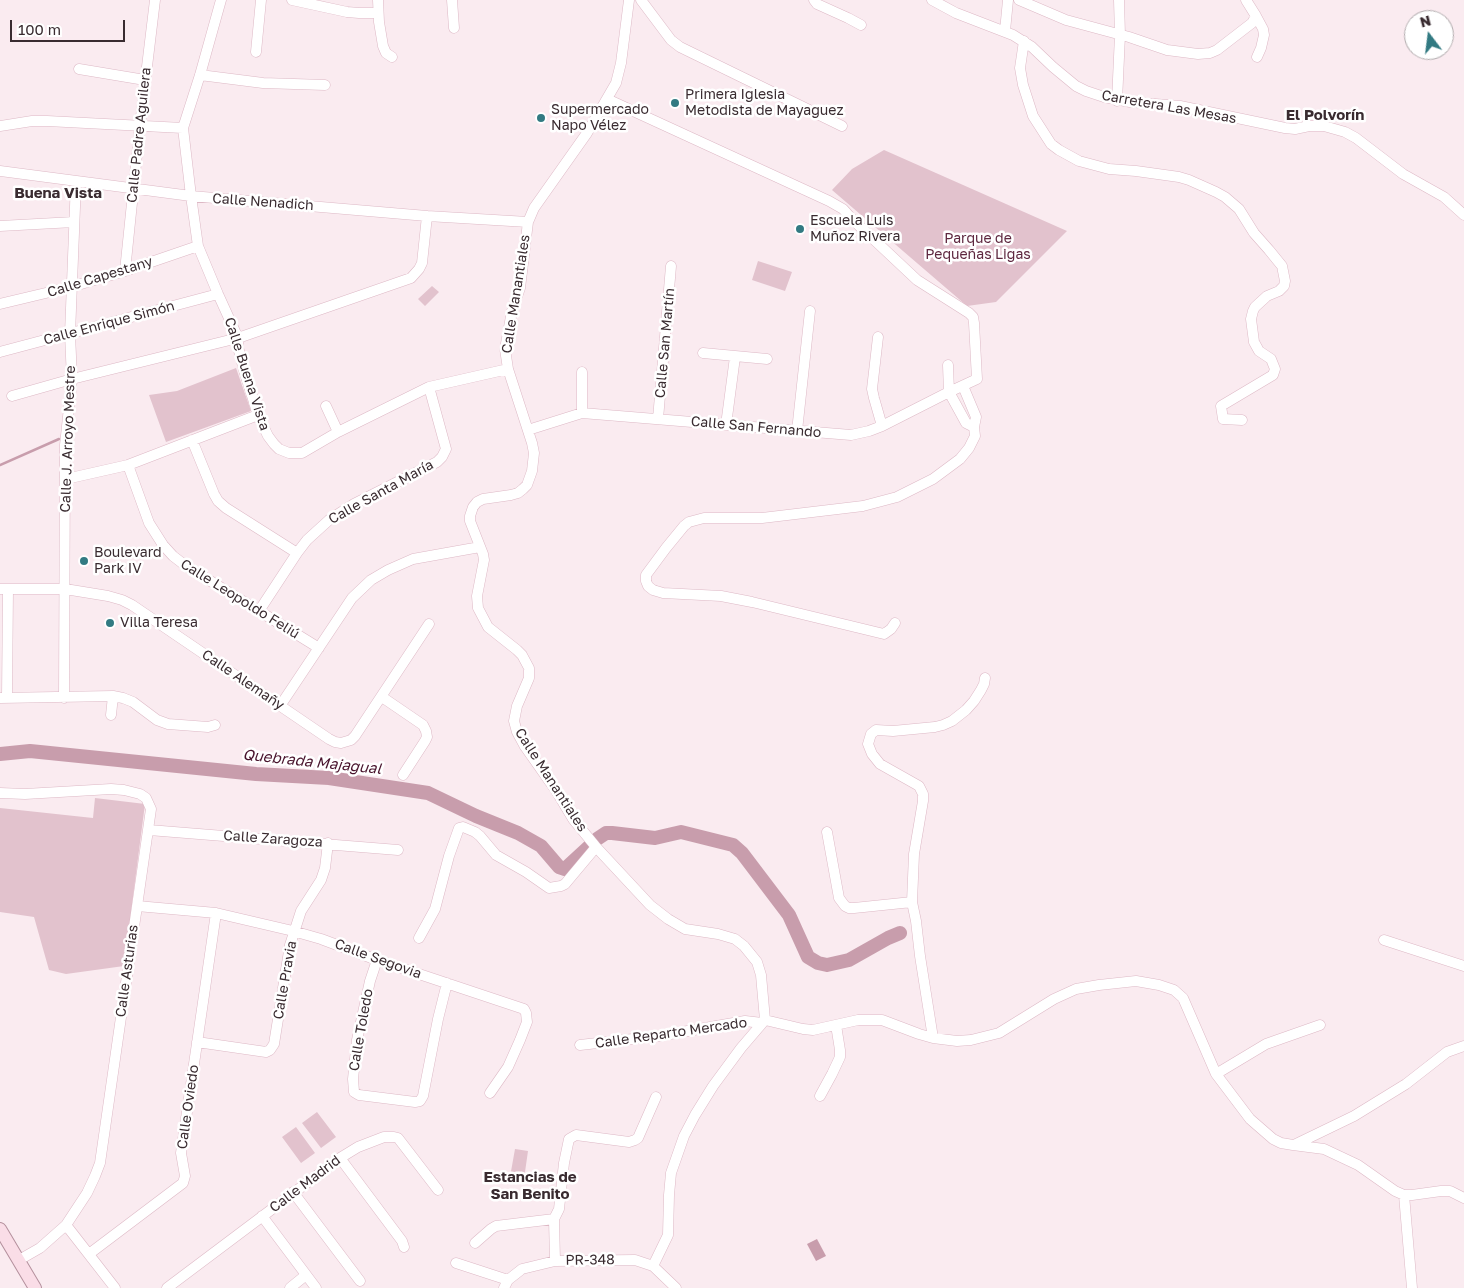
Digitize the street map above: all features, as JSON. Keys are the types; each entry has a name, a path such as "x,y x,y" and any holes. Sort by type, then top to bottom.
{"main road":[{"path":"0,1229 35,1288"}],"street":[{"name":"Calle Padre Aguilera","path":"125,271 155,0"},
{"name":"Calle Buena Vista","path":"221,0 183,128 191,196 198,246 238,338 244,370 258,415 274,444 279,449 289,453 302,452 338,432 430,387 508,370"},
{"path":"256,52 261,0"},
{"path":"292,0 309,2 347,12 378,13"},
{"path":"378,0 382,46 386,53 392,57"},
{"path":"452,0 454,28"},
{"name":"Calle Manantiales","path":"630,0 616,83 587,133 534,208 528,222 520,288 512,311 505,349 508,370 528,430 534,453 534,462 526,485 518,493 483,499 477,502 470,512 470,521 484,560 477,603 481,616 488,627 505,639 522,655 529,668 529,678 514,715 514,727 573,820 650,904 677,925 685,929 718,934 735,939 744,946 757,962 761,976 764,1022"},
{"path":"641,0 672,40 680,47 842,126"},
{"path":"814,0 817,4 861,25"},
{"name":"Carretera Las Mesas","path":"932,0 956,13 1005,31 1024,41 1076,86 1117,101 1180,106 1285,128 1295,129 1316,126 1332,128 1356,138 1403,174 1444,196 1464,216"},
{"path":"1005,31 1008,0"},
{"path":"1019,0 1066,20 1177,52 1205,54 1221,47 1252,23 1256,16"},
{"path":"1117,101 1120,35 1119,0"},
{"path":"1246,0 1264,34 1257,57"},
{"path":"1024,41 1020,68 1023,85 1033,116 1051,144 1079,161 1109,169 1136,170 1179,177 1216,192 1225,197 1239,210 1254,233 1282,266 1284,286 1279,292 1267,296 1255,307 1251,319 1254,342 1259,351 1271,359 1275,370 1273,375 1222,406 1223,419 1242,420"},
{"path":"79,69 145,80"},
{"path":"200,75 263,83 325,84"},
{"path":"607,99 843,209 917,280 973,317 977,379 963,386 976,417 975,436 960,458 933,480 897,497 863,506 762,518 696,519 684,526 646,575 648,586 653,590 663,592 720,596 752,602 884,634 891,630 895,623"},
{"path":"0,126 32,121 46,121 183,128"},
{"name":"Calle Nenadich","path":"0,171 191,196 427,216 528,222"},
{"name":"Calle J. Arroyo Mestre","path":"64,698 66,445 72,379 70,334 76,181"},
{"path":"12,396 72,379 238,338 410,278 419,270 422,263 427,216"},
{"path":"0,226 74,222"},
{"name":"Calle Capestany","path":"0,304 71,287 198,246"},
{"name":"Calle San Martín","path":"658,419 671,266"},
{"name":"Calle Enrique Simón","path":"0,352 218,294"},
{"path":"797,431 810,311"},
{"path":"878,337 872,390 882,426"},
{"path":"703,353 767,359"},
{"path":"726,425 735,357"},
{"path":"948,365 949,392 966,423 974,427"},
{"path":"582,372 582,413"},
{"name":"Calle San Fernando","path":"528,430 582,413 851,435 882,426 963,386"},
{"name":"Calle Santa María","path":"260,611 297,552 316,531 341,511 437,462 442,457 446,449 430,387"},
{"path":"326,406 338,432"},
{"path":"66,479 128,465 258,415"},
{"path":"192,440 218,501 226,508 297,552"},
{"name":"Calle Leopoldo Feliú","path":"128,465 149,523 172,556 319,648"},
{"path":"280,706 352,598 366,585 380,574 413,559 480,547"},
{"path":"4,589 3,698 113,696 133,702 157,720 168,724 208,727 215,725"},
{"name":"Calle Alemañy","path":"4,589 65,589 113,597 132,605 329,739 341,743 351,740 355,736 430,624"},
{"path":"933,1038 912,902 914,854 924,794 919,786 880,764 872,754 868,744 876,730 893,731 935,727 944,725 960,716 981,690 985,678"},
{"path":"111,715 113,696"},
{"path":"382,697 423,725 426,731 427,737 425,741 403,775"},
{"name":"Calle Asturias","path":"0,793 26,794 111,789 140,794 146,798 151,809 100,1163 87,1193 66,1225 40,1248 19,1260"},
{"path":"419,938 435,910 458,828 463,827 475,832 496,855 549,888 565,884 596,847"},
{"name":"Calle Zaragoza","path":"149,830 398,850"},
{"path":"827,832 841,902 850,908 912,902"},
{"name":"Calle Pravia","path":"197,1042 266,1052 274,1044 290,945 301,911 321,880 325,868 328,844"},
{"name":"Calle Segovia","path":"137,906 216,913 294,931 524,1009 527,1022 514,1056 490,1093"},
{"name":"Calle Oviedo","path":"88,1254 183,1184 185,1176 181,1153 216,913"},
{"path":"1384,940 1464,966"},
{"name":"Calle Toledo","path":"377,960 370,981 352,1079 354,1092 359,1095 414,1102 420,1101 423,1096 447,984"},
{"name":"Calle Reparto Mercado","path":"580,1045 658,1036 745,1021 764,1022 813,1030 858,1020 882,1020 933,1038 957,1041 971,1040 999,1033 1054,999 1076,989 1115,983 1149,982 1174,990 1183,998 1216,1074 1250,1119 1273,1139 1281,1143 1324,1150 1358,1165 1395,1191 1404,1195"},
{"path":"653,1266 668,1235 671,1173 684,1136 713,1086 764,1022"},
{"path":"820,1096 840,1057 836,1025"},
{"path":"1216,1074 1266,1044 1320,1025"},
{"path":"1293,1145 1354,1116 1406,1084 1447,1052 1464,1046"},
{"path":"555,1261 554,1219 559,1209 569,1139 576,1135 629,1142 635,1140 638,1138 656,1096"},
{"name":"Calle Madrid","path":"167,1288 340,1158 358,1147 384,1137 398,1138 438,1190"},
{"path":"340,1158 402,1241 404,1247"},
{"path":"1412,1288 1404,1195 1441,1191 1450,1192 1464,1198"},
{"path":"293,1192 360,1281"},
{"path":"262,1216 316,1288"},
{"path":"474,1243 496,1226 554,1219"},
{"path":"66,1225 115,1288"},
{"name":"PR-348","path":"506,1284 522,1269 555,1261 635,1260 653,1266 674,1288"},
{"path":"456,1263 506,1284"},
{"path":"290,1288 306,1275"}],"green space":[{"name":"Parque de Pequeñas Ligas","path":"884,150 1067,231 996,302 967,306 832,190 852,169"},
{"path":"758,261 792,272 785,291 752,280"},
{"path":"432,286 439,292 425,306 418,299"},
{"path":"236,368 251,411 166,442 149,395 177,391"},
{"path":"95,798 145,804 124,966 66,974 49,970 34,917 0,912 0,808 93,818"},
{"path":"317,1112 336,1137 321,1148 302,1123"},
{"path":"296,1127 315,1153 301,1163 282,1137"},
{"path":"515,1149 528,1151 524,1179 510,1177"}],"shaded area":[{"path":"817,1239 826,1256 816,1261 807,1244"}],"waterway":[{"path":"0,465 59,439"},
{"name":"Quebrada Majagual","path":"0,754 30,751 256,774 329,778 428,793 476,816 518,833 541,846 559,867 565,869 590,846"},
{"name":"Quebrada Majagual","path":"597,839 606,833 655,838 681,832 733,845 742,853 789,915 808,957 818,963 827,965 849,960 900,933"}],"place":[{"name":"Primera Iglesia Metodista de Mayaguez","path":"675,103"},
{"name":"Supermercado Napo Vélez","path":"541,118"},
{"name":"Escuela Luis Muñoz Rivera","path":"800,229"},
{"name":"Boulevard Park IV","path":"84,561"},
{"name":"Villa Teresa","path":"110,623"}],"district":[{"name":"El Polvorín","path":"1325,115"},
{"name":"Buena Vista","path":"58,193"},
{"name":"Estancias de San Benito","path":"530,1186"}]}
